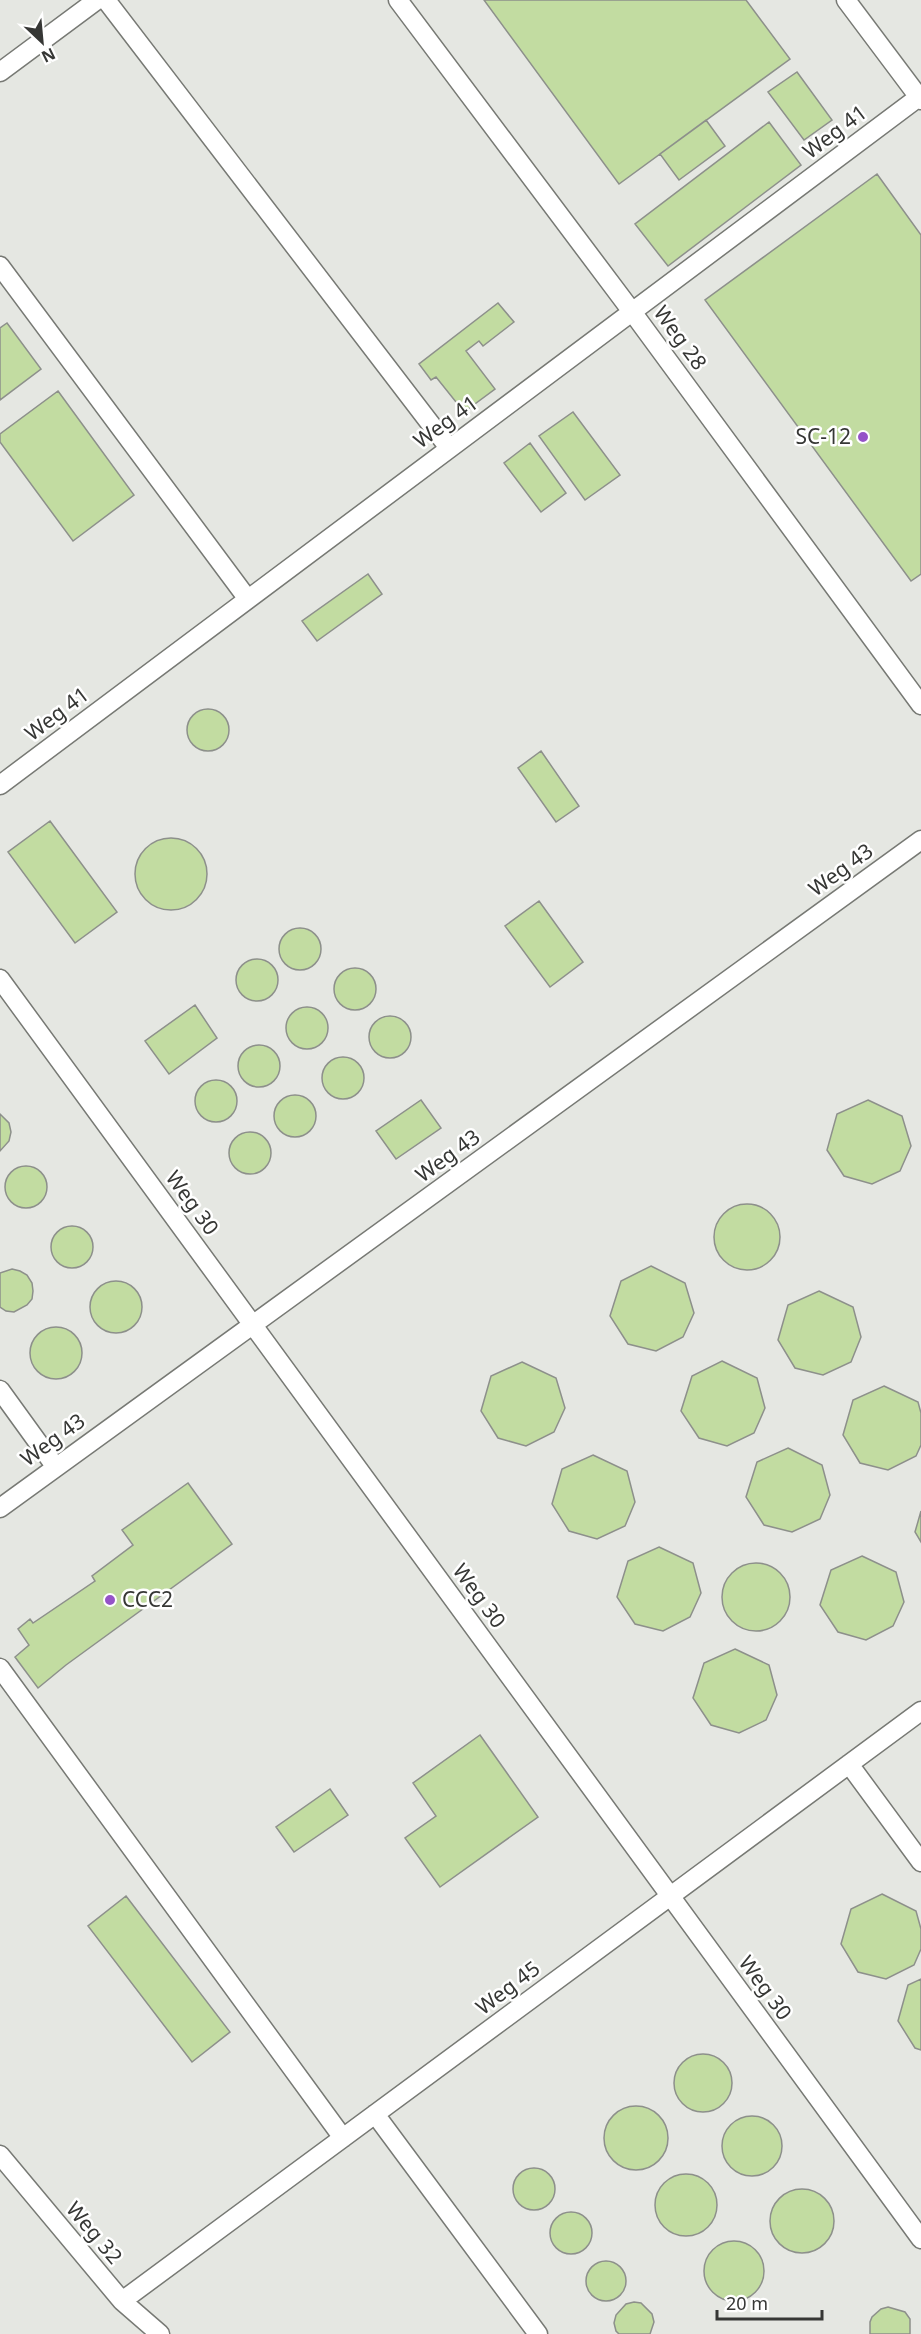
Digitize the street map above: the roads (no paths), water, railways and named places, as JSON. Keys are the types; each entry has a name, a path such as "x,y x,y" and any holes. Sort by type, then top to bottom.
{"lane":[{"path":"0,72 97,0"},
{"path":"106,0 449,448"},
{"name":"Weg 28","path":"398,0 633,313 921,705"},
{"path":"846,0 920,99"},
{"name":"Weg 41","path":"0,785 920,99"},
{"path":"0,267 248,598"},
{"name":"Weg 43","path":"0,1508 55,1466 254,1326 921,840"},
{"name":"Weg 30","path":"0,979 921,2239"},
{"path":"0,1390 55,1466"},
{"path":"0,1668 343,2138"},
{"name":"Weg 45","path":"122,2301 921,1711"},
{"path":"849,1764 921,1862"},
{"path":"375,2115 538,2334"},
{"name":"Weg 32","path":"0,2155 122,2301 160,2334"}],"place":[{"name":"SC-12","path":"863,437"},
{"name":"CCC2","path":"110,1600"}]}
